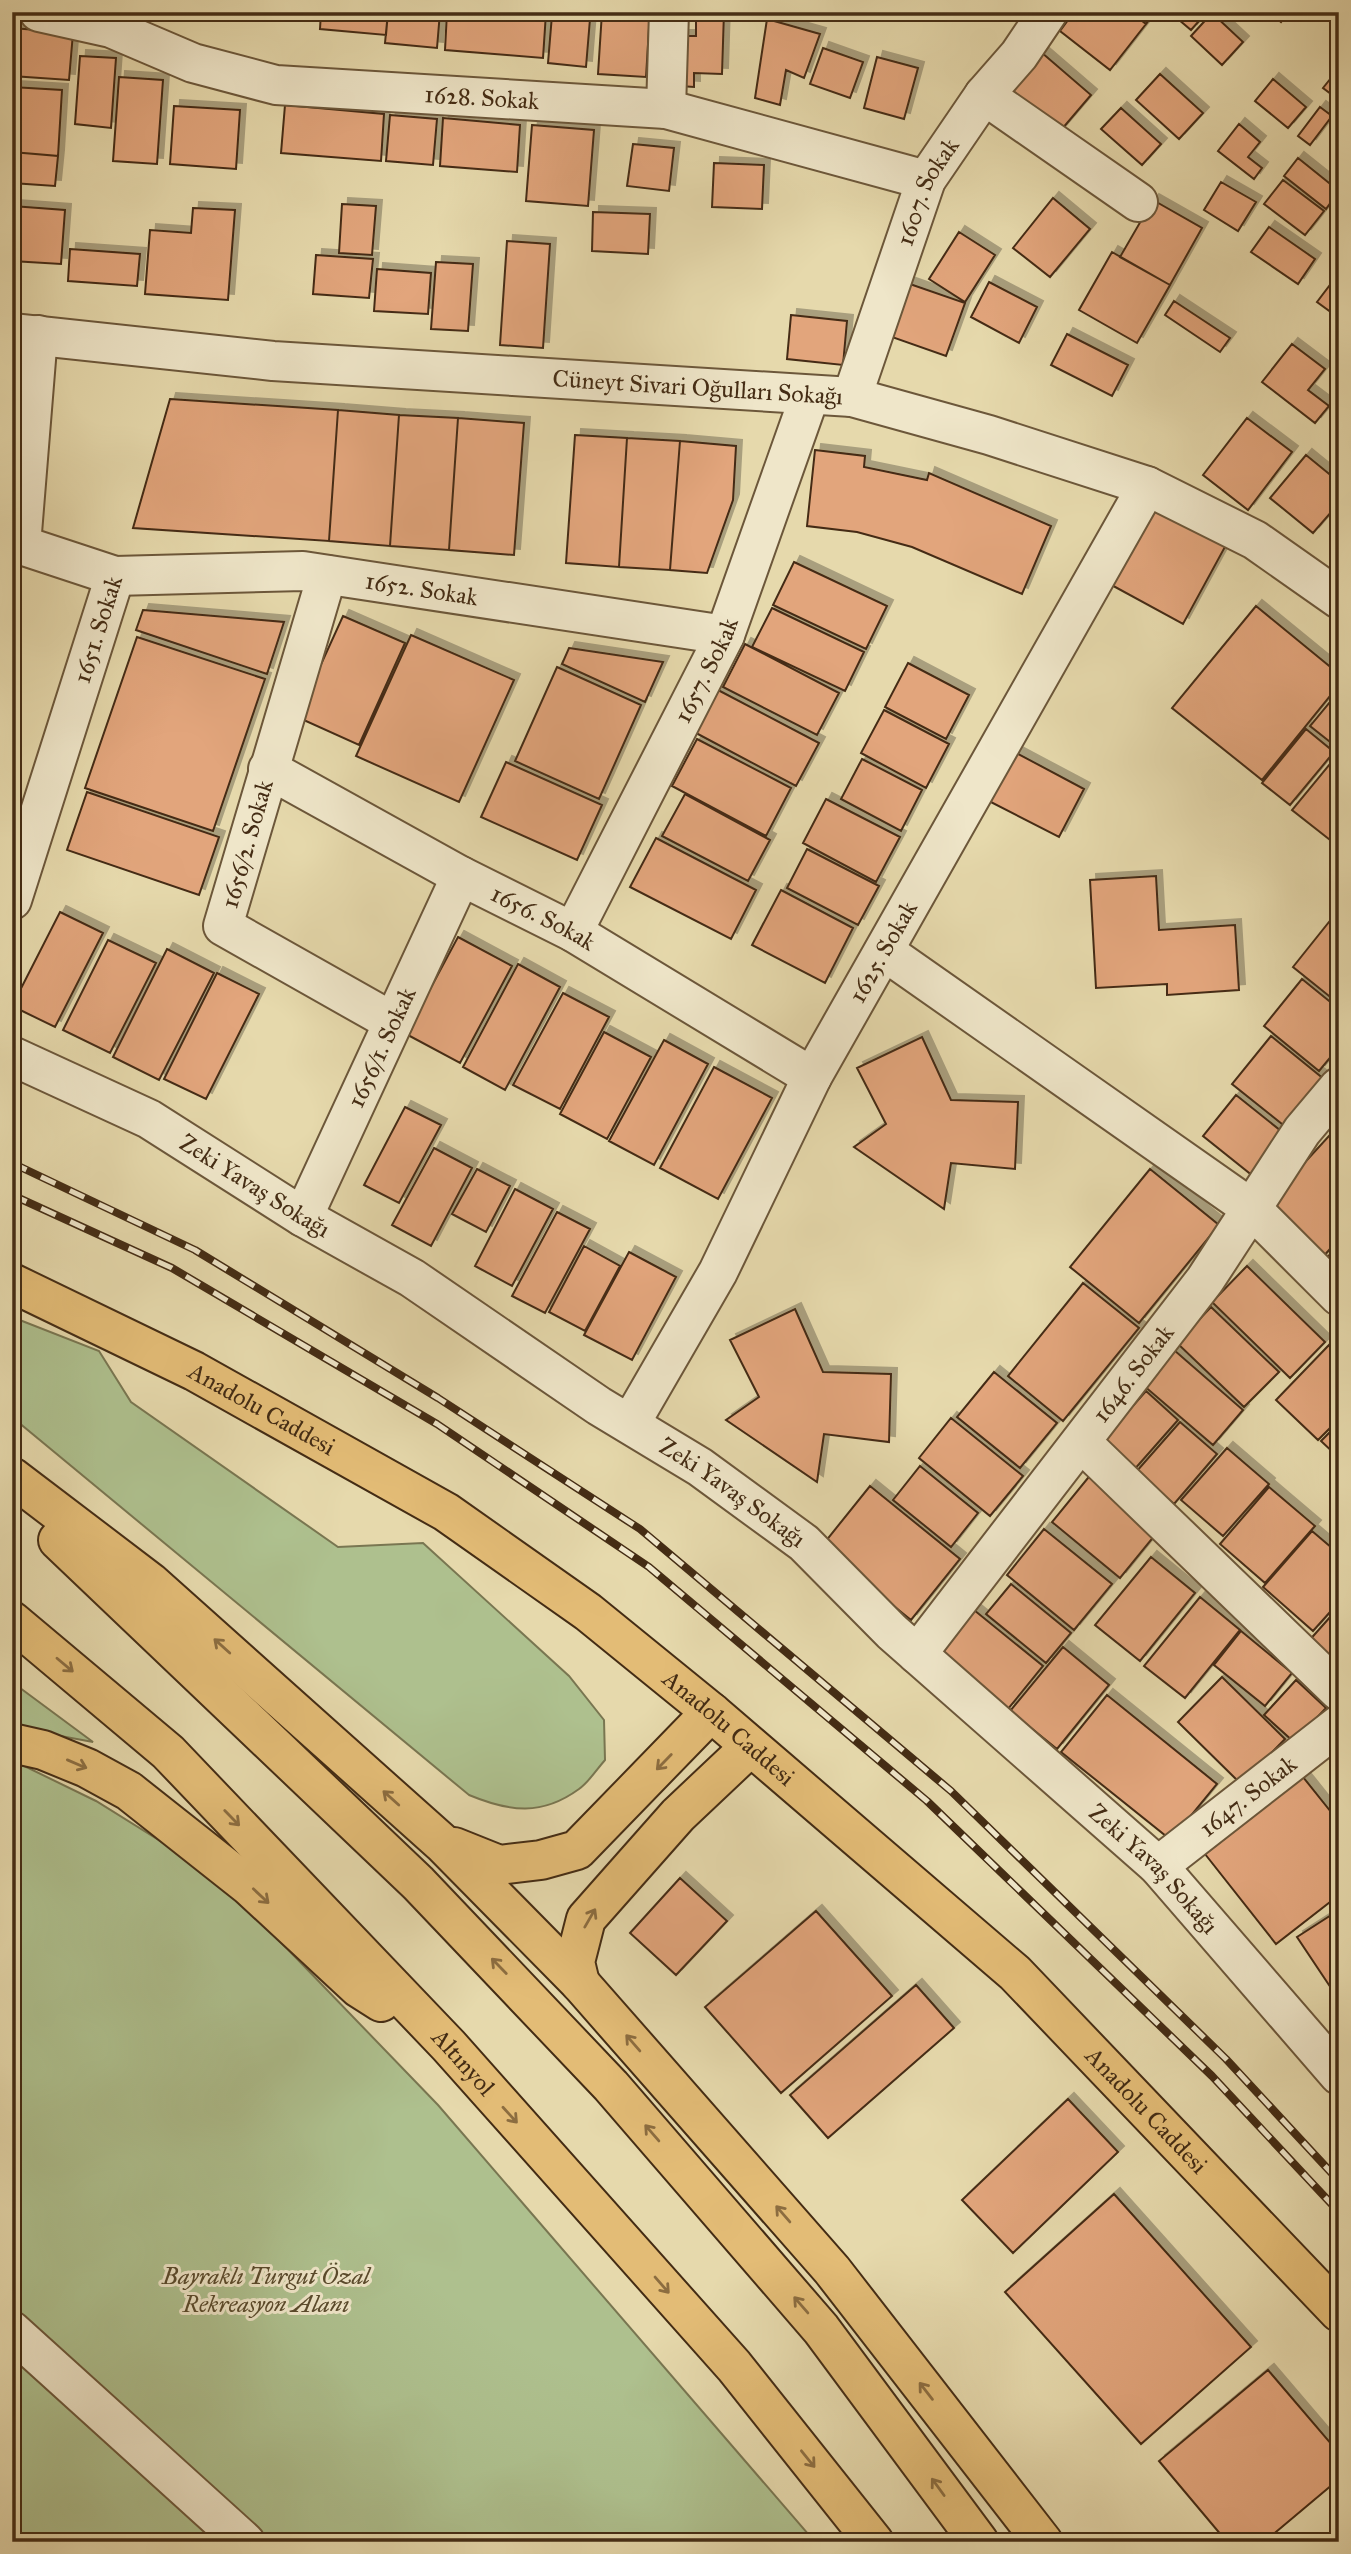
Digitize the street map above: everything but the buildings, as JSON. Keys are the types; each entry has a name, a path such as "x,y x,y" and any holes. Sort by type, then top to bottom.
{"main road":[{"name":"Anadolu Caddesi","path":"12,1283 194,1371 446,1513 589,1612 1015,1973 1339,2312"},
{"path":"12,1477 150,1582 442,1843 580,1983 832,2270 1043,2542"},
{"path":"12,1500 84,1563 418,1883 611,2085 821,2329 979,2542"},
{"name":"Altınyol","path":"12,1621 169,1752 449,2046 734,2367 874,2542"},
{"path":"442,1843 499,1865 541,1860 577,1850 711,1713"},
{"path":"12,1743 43,1750 76,1763 129,1791 249,1886 359,1988 449,2046"},
{"path":"580,1983 575,1962 586,1919 678,1815 750,1747"}],"street":[{"name":"1628. Sokak","path":"39,12 111,28 193,63 276,85 666,109 926,180"},
{"path":"666,109 669,12"},
{"name":"1607. Sokak","path":"852,397 926,180 984,95 1018,55 1048,12"},
{"path":"984,95 1138,202"},
{"name":"Cüneyt Sivari Oğulları Sokağı","path":"25,334 273,361 852,397 989,435 1147,486 1255,540 1339,599"},
{"name":"1651. Sokak","path":"12,900 115,576 21,545 25,334"},
{"name":"1657. Sokak","path":"573,932 726,635 810,395"},
{"name":"1625. Sokak","path":"630,1424 718,1272 812,1077 1147,486"},
{"name":"1652. Sokak","path":"115,576 303,571 726,635"},
{"name":"1656/2. Sokak","path":"327,575 223,926 393,1022"},
{"name":"1656. Sokak","path":"268,769 461,877 573,932 812,1077"},
{"name":"1656/1. Sokak","path":"303,1217 461,877"},
{"path":"884,951 1252,1209 1339,1296"},
{"name":"Zeki Yavaş Sokağı","path":"12,1056 149,1119 303,1217 412,1278 599,1406 700,1468 804,1543 917,1654 1158,1866 1338,2073"},
{"name":"1646. Sokak","path":"917,1654 1205,1280 1302,1131 1339,1087"},
{"path":"1082,1443 1339,1691"},
{"name":"1647. Sokak","path":"1158,1866 1339,1725"},
{"path":"12,2331 245,2542"}],"green space":[{"path":"12,1317 99,1351 131,1402 338,1547 423,1543 569,1676 604,1720 605,1760 579,1789 552,1804 512,1808 469,1795 12,1417"},
{"path":"12,1682 93,1742 12,1727"},
{"name":"Bayraklı Turgut Özal Rekreasyon Alanı","path":"12,1760 96,1801 218,1877 438,2105 815,2542 12,2542"}],"railway":[{"path":"12,1163 195,1250 438,1398 640,1529 951,1791 1226,2059 1339,2181"},
{"path":"12,1195 172,1268 437,1424 649,1567 927,1801 1212,2076 1339,2212"}]}
